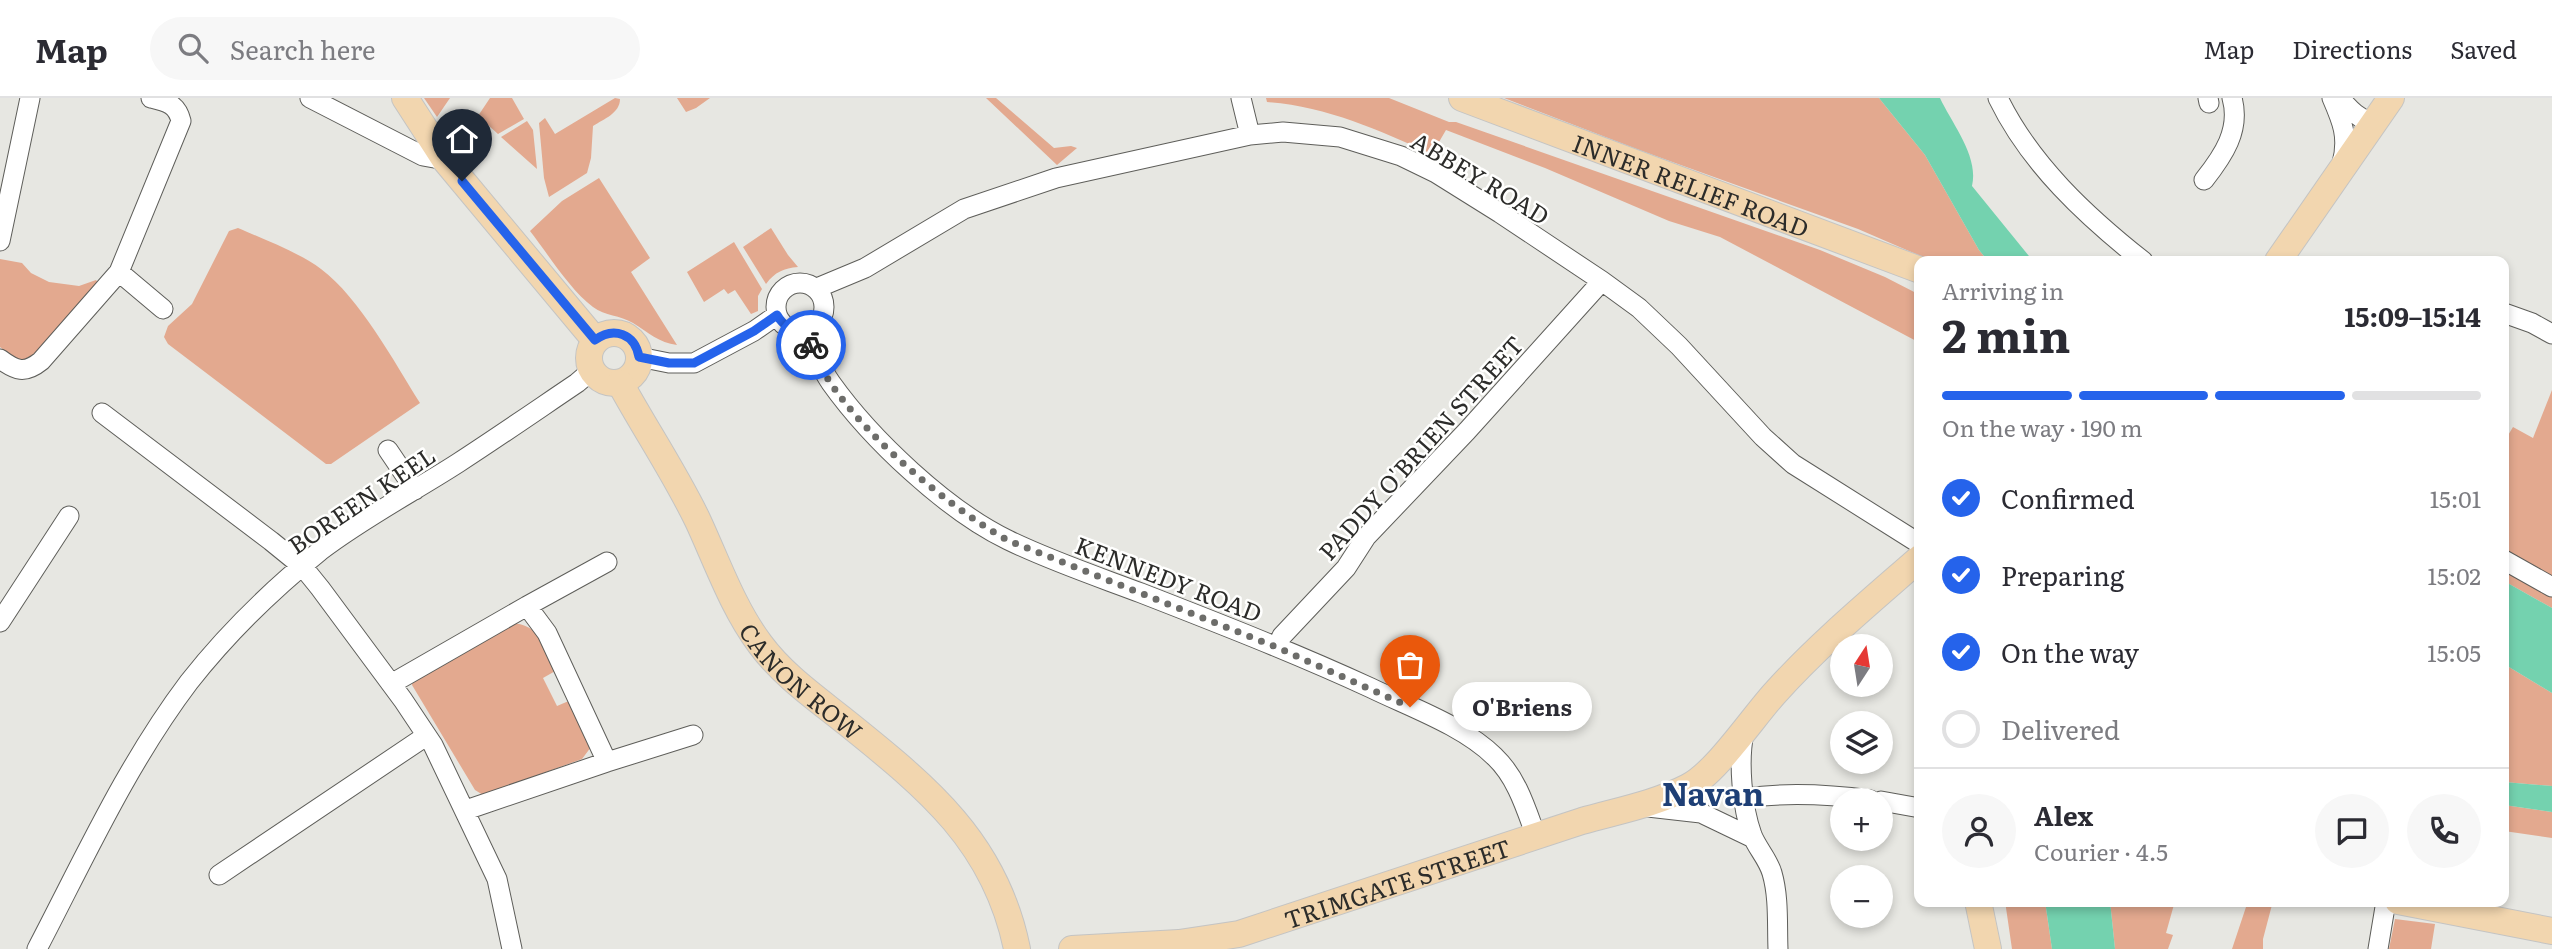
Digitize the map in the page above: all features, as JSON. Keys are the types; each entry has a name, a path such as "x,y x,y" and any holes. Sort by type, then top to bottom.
{"main road":[{"path":"405,98 445,160 595,340"},
{"name":"INNER RELIEF ROAD","path":"1462,98 1914,268"},
{"path":"2282,256 2391,98"},
{"path":"619,333 633,341 639,357 634,373 620,383 604,382 592,371 588,355 595,340 602,335 619,333"},
{"name":"CANON ROW","path":"620,383 676,480 760,644 805,690 895,761 969,836 1006,906 1017,949"},
{"name":"TRIMGATE STREET","path":"1072,949 1179,943 1239,934 1536,836 1634,807 1690,786 1710,769 1775,693 1813,655 1914,563"},
{"path":"1979,907 1988,949"},
{"path":"2429,907 2552,931"}],"street":[{"path":"0,241 30,98"},
{"path":"0,359 20,370 30,370 119,272 181,121 179,111 170,102 151,98"},
{"path":"310,98 423,156 445,160"},
{"path":"1241,98 1250,135"},
{"path":"1998,98 2024,142 2056,183 2088,215 2137,256"},
{"path":"2204,180 2224,154 2234,129 2235,107 2232,98"},
{"path":"2332,98 2345,128 2347,141 2343,161 2332,186"},
{"path":"2340,98 2352,112 2374,124"},
{"name":"ABBEY ROAD","path":"817,288 866,268 964,209 1056,178 1250,135 1309,132 1340,137 1401,156 1436,173 1602,281 1639,308 1679,346 1763,436 1793,464 1914,540"},
{"path":"119,272 163,309"},
{"name":"PADDY O'BRIEN STREET","path":"1276,647 1282,636 1346,568 1366,537 1467,431 1602,281"},
{"path":"802,282 817,288 824,301 823,316 806,331 792,330 781,322 777,315 777,299 786,287 802,282"},
{"path":"639,357 669,363 694,363 754,331 777,315"},
{"path":"2509,315 2552,334"},
{"name":"KENNEDY ROAD","path":"806,331 830,382 854,411 916,475 981,525 1007,540 1276,647 1435,718 1493,755 1517,786 1536,836"},
{"name":"BOREEN KEEL","path":"37,949 120,789 158,726 190,681 227,639 320,551 592,371"},
{"path":"102,413 303,567 391,684 426,736 466,810 497,879 512,949"},
{"path":"388,450 415,490"},
{"path":"0,622 69,516"},
{"path":"391,684 607,562"},
{"path":"2509,563 2552,587"},
{"path":"527,606 547,632 607,762"},
{"path":"1745,729 1740,755 1748,823 1753,838 1772,872 1777,909 1778,949"},
{"path":"466,810 693,735"},
{"path":"219,875 426,736"},
{"path":"1745,797 1787,793 1830,795"},
{"path":"1893,803 1914,807"},
{"path":"1634,807 1658,807 1701,813 1753,838"},
{"path":"2378,949 2385,907"}],"shaded area":[{"path":"424,98 450,98 437,117"},
{"path":"490,98 512,98 524,119 498,134 478,116"},
{"path":"615,98 620,99 617,108 593,126 587,173 549,197 544,178 539,123 545,118 555,134"},
{"path":"677,98 710,98 686,112"},
{"path":"986,98 996,98 1054,148 1077,148 1057,165"},
{"path":"1266,98 1389,98 1449,122 1456,122 1820,250 1914,292 1914,340 1720,237 1669,221 1545,168 1446,130 1432,154 1351,120 1310,108 1267,102"},
{"path":"1504,98 1879,98 1925,155 1984,256 1920,256 1858,229"},
{"path":"1879,98 1940,98 1972,163 1972,186 2029,256 1984,256 1925,155"},
{"path":"527,121 533,130 537,169 501,137"},
{"path":"599,178 650,258 631,272 677,345 659,340 628,320 593,307 568,282 530,231 562,201"},
{"path":"238,228 303,257 335,281 375,331 420,403 331,464 326,464 168,344 164,337 168,326 192,304 229,231"},
{"path":"771,228 798,267 780,271 766,284 743,247"},
{"path":"734,242 762,289 758,296 758,311 751,314 735,290 728,294 724,289 704,302 687,272"},
{"path":"0,259 22,263 31,273 49,282 79,286 96,280 99,284 31,360 17,361 0,347"},
{"path":"2552,390 2552,608 2509,584 2509,434 2513,427 2533,438"},
{"path":"2509,584 2552,608 2552,693 2509,667"},
{"path":"510,623 529,627 545,645 557,670 543,678 557,706 571,700 591,747 582,759 483,795 475,790 412,685 413,678"},
{"path":"2509,667 2552,693 2552,786 2509,782"},
{"path":"2509,782 2552,786 2552,812 2509,806"},
{"path":"2509,806 2552,812 2552,838 2509,832"},
{"path":"2006,907 2046,907 2052,949 2012,949"},
{"path":"2046,907 2111,907 2115,949 2052,949"},
{"path":"2111,907 2173,907 2166,933 2173,935 2168,949 2115,949"},
{"path":"2246,907 2271,907 2263,949 2232,949"},
{"path":"2395,919 2435,924 2431,949 2389,949"}],"way so far":[{"path":"811,345 830,382 881,441 916,475 981,525 1007,540 1216,622 1410,707"}],"place":[{"name":"O'Briens","path":"1410,707"}],"district":[{"name":"Navan","path":"1713,792"}],"route":[{"path":"462,181 595,340 610,332 619,333 633,341 639,357 669,363 694,363 754,331 777,315 786,327 806,331 811,345"}]}
